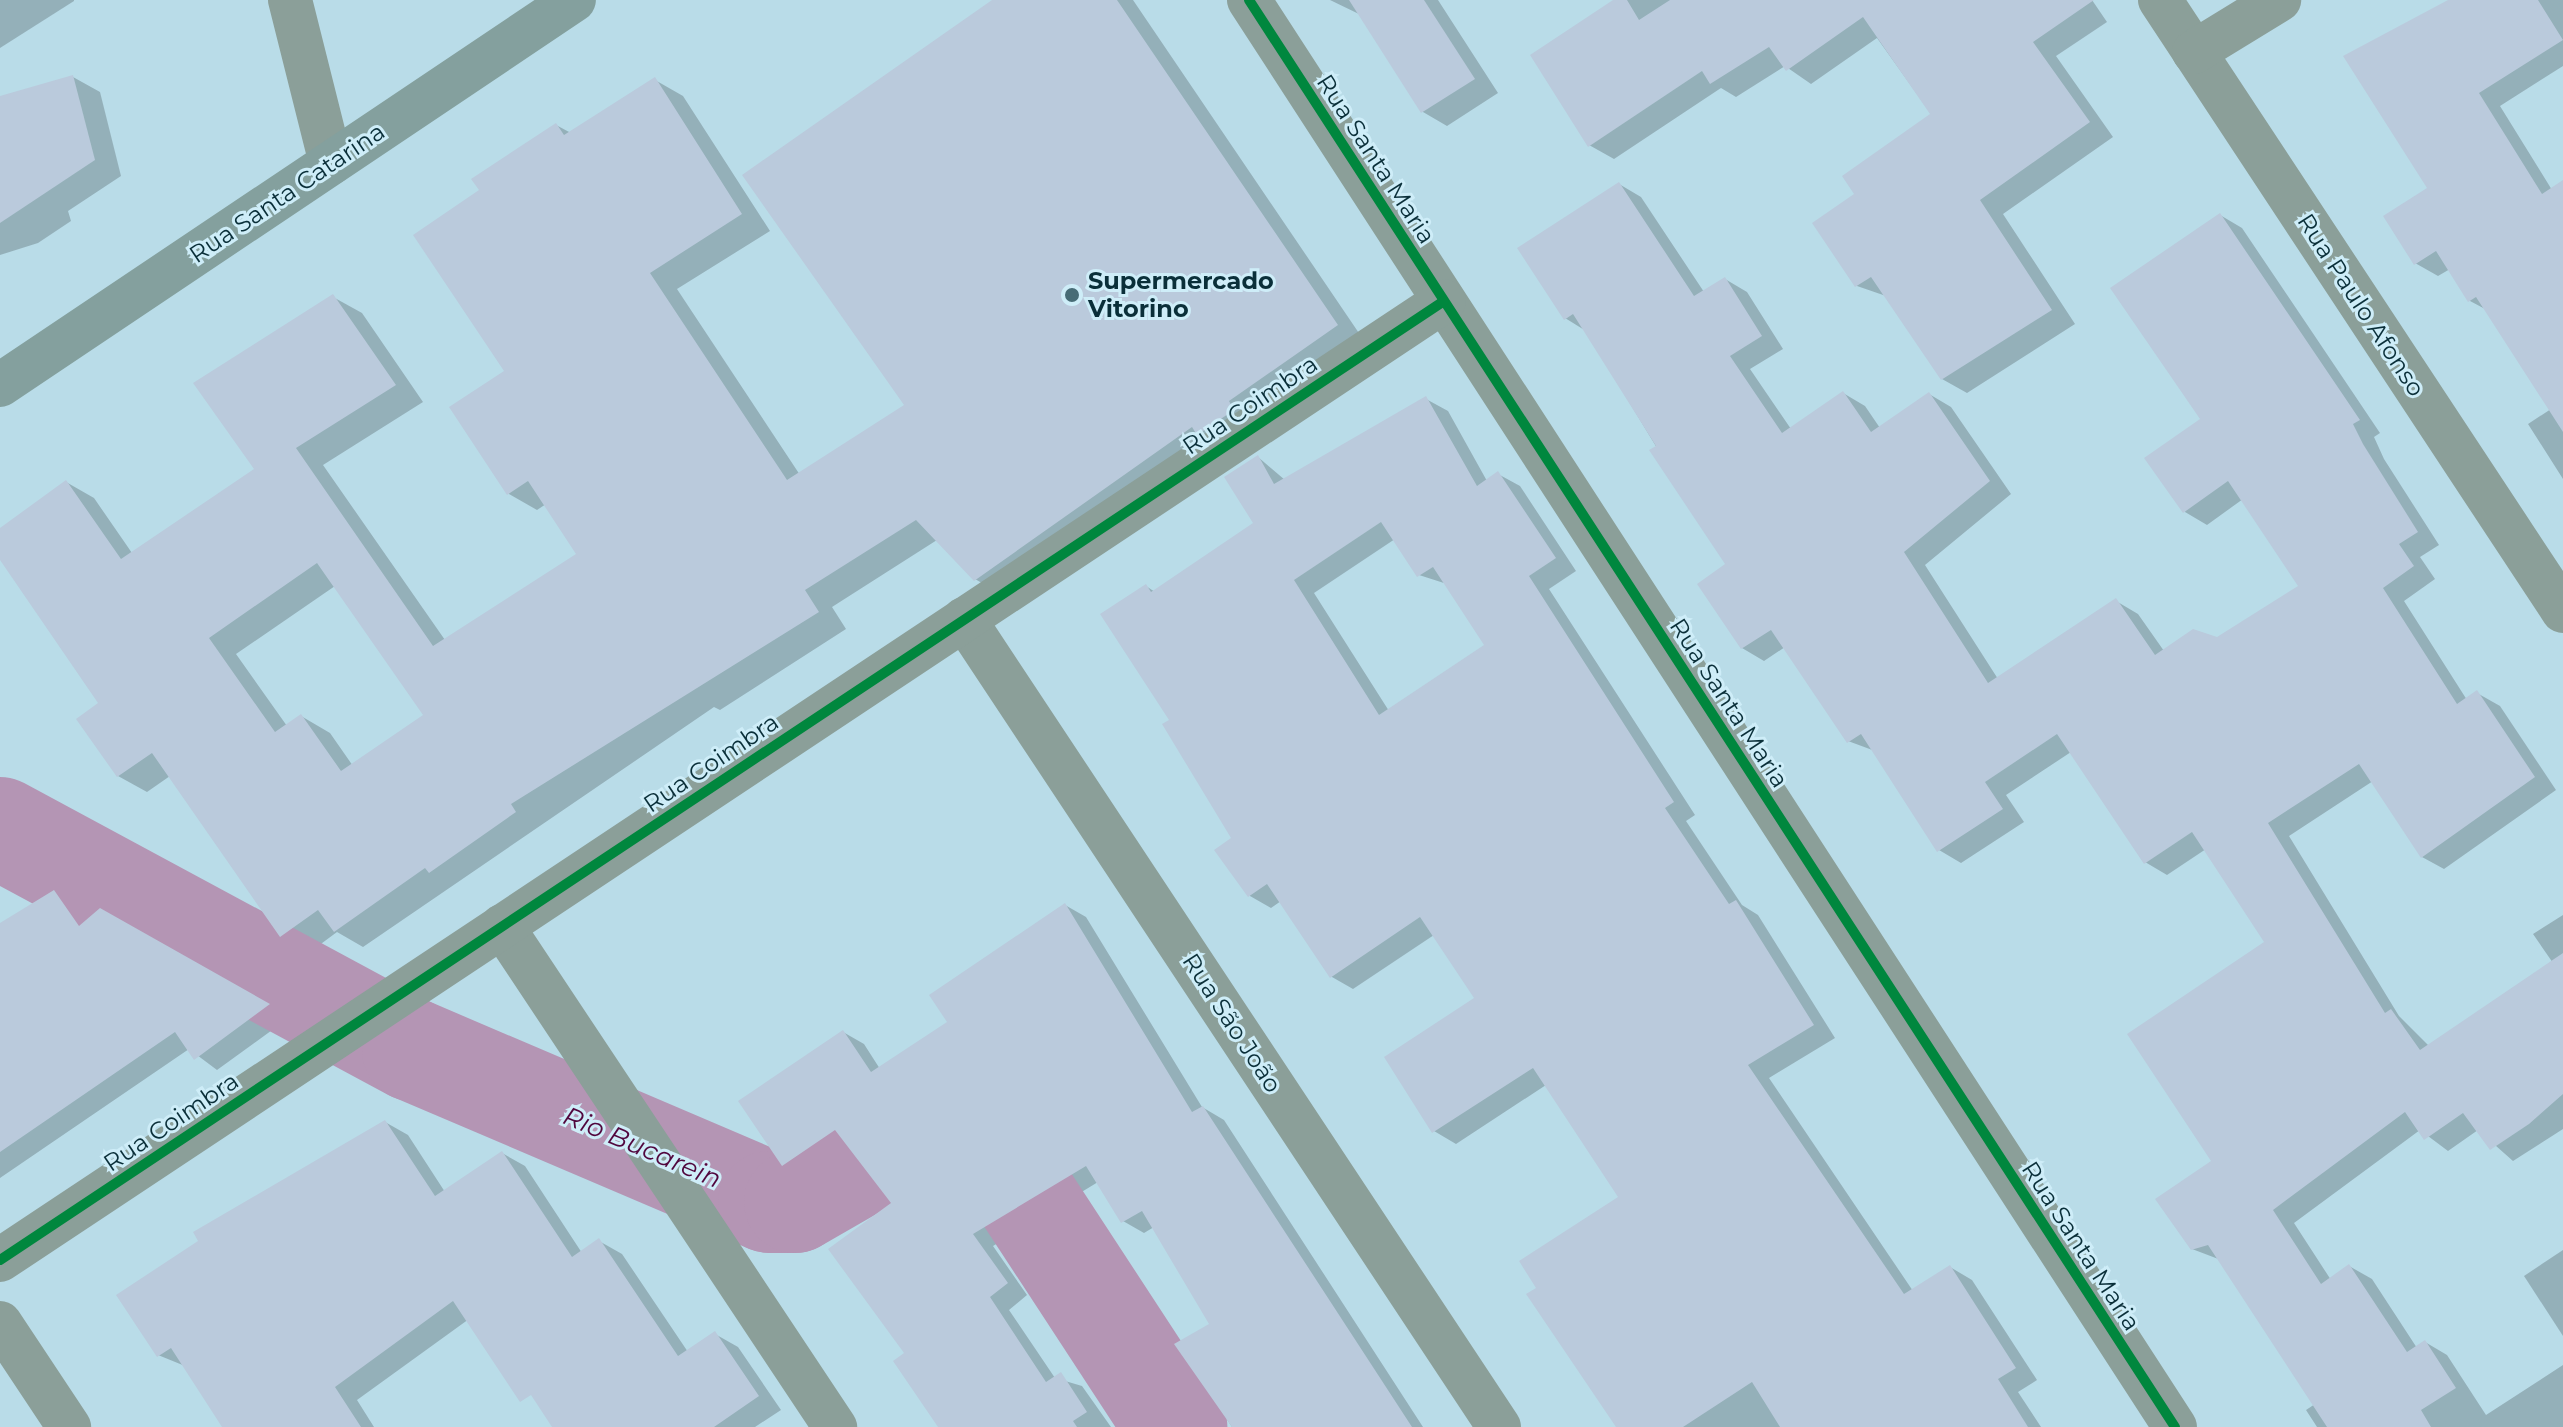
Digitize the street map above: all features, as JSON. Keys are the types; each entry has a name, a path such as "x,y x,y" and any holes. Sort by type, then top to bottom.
{"main road":[{"name":"Rua Santa Catarina","path":"0,385 574,0"}],"street":[{"path":"290,0 331,163"},
{"name":"Rua Santa Maria","path":"1249,0 2175,1427"},
{"name":"Rua Paulo Afonso","path":"2160,0 2563,611"},
{"path":"2194,52 2279,0"},
{"name":"Rua Coimbra","path":"0,1260 1444,301"},
{"name":"Rua São João","path":"964,619 1499,1427"},
{"path":"502,926 835,1427"},
{"path":"0,1323 69,1427"}],"building":[{"path":"992,0 1117,0 1338,325 1229,401 1234,410 1197,435 1192,427 974,581 916,520 805,590 819,612 511,804 516,812 429,873 425,868 334,932 318,910 280,937 152,753 117,777 76,719 98,703 0,560 0,528 66,480 121,559 254,469 193,383 333,294 396,385 296,448 433,646 576,554 528,481 507,495 449,407 504,371 413,235 479,190 471,179 556,123 564,135 655,77 742,214 650,273 787,480 904,405 742,175","holes":["317,563 423,715 341,771 301,714 275,732 209,638"]},
{"path":"1349,0 1424,0 1475,79 1421,113"},
{"path":"1613,0 1627,0 1639,20 1670,0 2094,0 2033,42 2090,122 1980,200 2052,310 1941,380 1871,277 1855,287 1812,223 1854,194 1842,176 1930,114 1863,17 1786,71 1769,47 1710,84 1702,71 1588,147 1530,55"},
{"path":"2448,0 2538,0 2563,40 2479,93 2542,194 2563,180 2563,432 2476,297 2468,302 2436,251 2414,265 2383,216 2427,188 2343,56"},
{"path":"73,75 95,160 0,223 0,96"},
{"path":"1619,182 1694,296 1725,277 1762,336 1730,356 1782,433 1843,391 1871,432 1929,392 1990,481 1904,552 1988,683 2116,598 2155,655 2193,629 2217,637 2298,586 2228,481 2183,513 2144,458 2200,419 2110,288 2220,213 2360,420 2353,424 2363,444 2418,532 2399,544 2414,566 2383,588 2457,704 2477,690 2535,777 2421,858 2359,764 2268,823 2385,1013 2391,1009 2420,1050 2563,953 2563,1094 2529,1124 2490,1150 2463,1113 2424,1140 2405,1112 2273,1210 2321,1284 2349,1264 2407,1352 2425,1340 2456,1388 2421,1410 2431,1427 2327,1427 2208,1245 2191,1250 2155,1199 2211,1161 2127,1034 2264,942 2192,832 2144,864 2057,734 1985,782 2003,809 1937,852 1861,734 1847,743 1771,630 1741,649 1697,584 1725,564 1649,450 1656,446 1573,314 1564,320 1517,248"},
{"path":"1426,396 1477,486 1498,471 1556,558 1529,576 1674,802 1665,808 1729,904 1736,900 1814,1025 1748,1065 1904,1294 1950,1265 2016,1368 1998,1379 2028,1427 1780,1427 1752,1382 1683,1427 1616,1427 1526,1294 1536,1288 1519,1261 1618,1197 1533,1068 1432,1133 1384,1057 1474,998 1420,917 1330,978 1267,884 1248,897 1214,850 1231,838 1162,724 1169,720 1100,614 1146,584 1151,592 1253,523 1224,477 1258,455 1274,484","holes":["1381,522 1417,577 1433,567 1484,645 1379,715 1294,580"]},
{"path":"54,890 79,926 100,908 270,1004 194,1060 175,1032 0,1152 0,923"},
{"path":"1065,903 1192,1112 1203,1106 1412,1427 1232,1427 1174,1344 1209,1324 1142,1211 1121,1223 1086,1166 973,1234 1008,1283 990,1297 1046,1382 1061,1372 1087,1412 1073,1421 1077,1427 938,1427 893,1361 904,1353 828,1249 891,1203 835,1130 782,1166 738,1101 843,1030 871,1072 947,1022 929,995"},
{"path":"385,1120 435,1196 502,1151 572,1257 599,1238 678,1356 715,1331 759,1396 714,1427 552,1427 531,1395 520,1402 453,1301 335,1387 361,1427 222,1427 171,1348 157,1357 116,1295 198,1241 193,1232"}],"waterway":[{"name":"Rio Bucarein","path":"0,828 413,1050 769,1202 795,1202 915,1133 958,1131 999,1156 1176,1427"}],"cycle path":[{"path":"1249,0 2175,1427"},
{"path":"0,1260 1444,301"}],"place":[{"name":"Supermercado Vitorino","path":"1072,295"}]}
